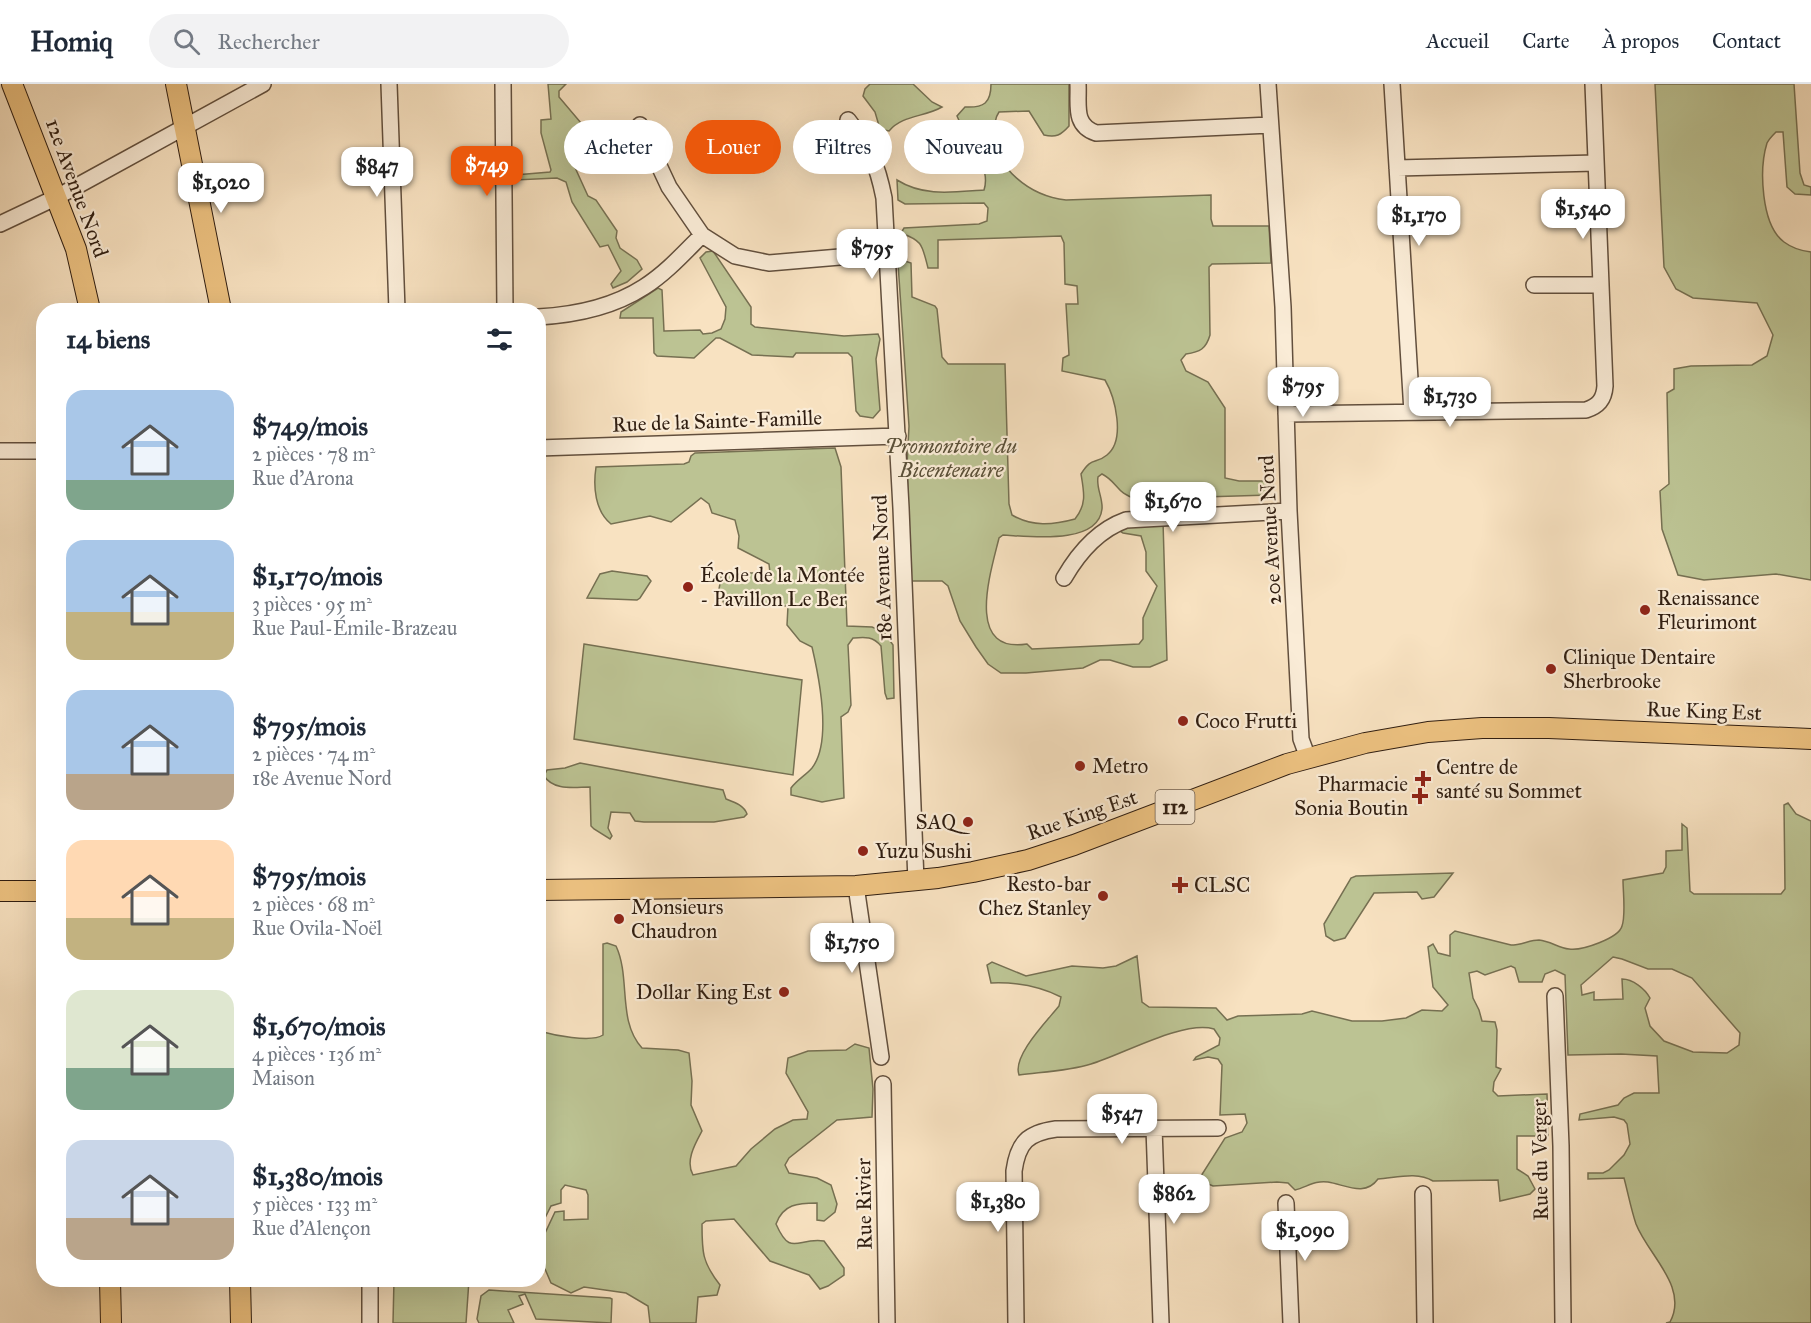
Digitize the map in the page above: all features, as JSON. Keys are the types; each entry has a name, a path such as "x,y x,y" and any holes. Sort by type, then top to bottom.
{"main road":[{"name":"12e Avenue Nord","path":"12,84 76,249 88,303"},
{"path":"176,84 220,303"},
{"name":"Rue King Est","path":"546,890 856,886 973,872 1034,858 1074,845 1287,764 1388,738 1428,732 1482,728 1549,728 1811,739"},
{"path":"0,891 36,891"},
{"path":"110,1287 111,1323"},
{"path":"240,1287 241,1323"}],"street":[{"path":"0,224 57,197 263,84"},
{"path":"389,84 397,303"},
{"path":"503,84 505,303"},
{"path":"1078,84 1080,119 1088,130 1096,133 1270,125"},
{"name":"20e Avenue Nord","path":"1268,84 1283,307 1289,511 1301,739 1308,758"},
{"path":"1392,84 1412,412"},
{"path":"1286,414 1586,410 1600,402 1605,394 1605,386 1593,84"},
{"path":"1397,168 1596,163"},
{"path":"663,174 669,187 702,235 735,256 769,263 887,253"},
{"name":"18e Avenue Nord","path":"879,174 884,198 898,436 916,880"},
{"path":"546,317 561,316 609,304 644,287 675,262 702,235"},
{"path":"1534,285 1601,285"},
{"name":"Rue de la Sainte-Famille","path":"546,448 898,436"},
{"path":"0,451 36,451"},
{"path":"1064,578 1092,540 1103,531 1126,520 1289,511"},
{"path":"856,886 882,1057"},
{"name":"Rue du Verger","path":"1555,996 1562,1146 1563,1323"},
{"name":"Rue Rivier","path":"883,1084 887,1323"},
{"path":"1016,1323 1014,1171 1019,1149 1031,1136 1056,1128 1218,1128"},
{"path":"1154,1128 1161,1323"},
{"path":"1423,1194 1425,1323"},
{"path":"1286,1203 1291,1323"},
{"path":"370,1287 370,1323"}],"green space":[{"path":"548,84 566,84 559,91 559,97 578,120 564,120 564,174 578,174 588,196 596,200 617,231 616,238 620,248 637,260 642,269 627,282 613,288 611,284 621,271 608,245 600,247 572,202 566,182 557,178 515,180 515,175 550,172 541,133 541,120 551,119"},
{"path":"870,84 913,84 932,102 942,107 904,120 892,128 892,120 877,120 875,112 863,96"},
{"path":"991,84 1069,84 1069,126 1058,135 1044,135 1029,111 999,112 996,120 959,120 957,116 965,107 982,105 990,96"},
{"path":"1655,84 1794,84 1800,173 1804,185 1811,187 1811,195 1795,194 1787,187 1783,132 1776,132 1767,143 1764,154 1763,181 1766,210 1776,234 1790,246 1811,252 1811,580 1776,574 1704,580 1678,575 1662,529 1660,491 1669,484 1667,393 1674,389 1674,369 1691,366 1752,365 1767,356 1773,335 1757,303 1693,298 1676,289 1664,267"},
{"name":"Promontoire du Bicentenaire","path":"985,174 1013,174 1040,193 1066,200 1211,195 1213,226 1269,226 1271,263 1212,264 1209,267 1210,335 1207,344 1202,349 1186,354 1181,360 1186,371 1208,382 1225,408 1225,478 1239,481 1273,481 1269,495 1137,499 1125,494 1102,474 1098,477 1098,481 1102,509 1098,521 1088,529 1060,536 1003,535 999,538 991,570 986,607 988,624 995,636 1007,644 1027,644 1032,649 1139,644 1143,639 1143,618 1157,586 1146,571 1146,552 1141,536 1118,530 1120,526 1163,521 1167,660 1150,667 1133,667 1110,660 1100,660 1083,668 1001,673 988,664 960,621 948,586 942,581 911,581 907,466 909,426 898,263 905,261 911,263 912,297 935,306 937,309 942,357 948,364 1005,364 1009,504 1012,515 1027,522 1043,524 1075,519 1083,503 1081,474 1091,463 1107,455 1116,439 1115,407 1105,380 1062,371 1063,358 1069,355 1066,304 1078,304 1077,286 1065,284 1064,243 1061,236 938,240 938,268 928,268 918,242 901,233 904,228 979,224 987,221 988,208 984,203 905,204 898,200 897,180 918,189 950,192 984,190"},
{"path":"713,251 751,307 751,324 755,327 844,336 878,334 880,339 876,359 880,410 873,418 860,416 856,411 852,357 848,353 796,353 793,357 752,355 716,338 694,358 657,356 654,353 653,318 620,318 621,312 658,288 662,290 664,331 700,330 703,334 721,329 726,307 700,258 706,252"},
{"path":"835,448 841,467 847,626 872,627 884,632 893,645 894,698 887,699 885,693 881,646 865,637 853,638 848,645 851,705 848,712 841,717 844,798 822,802 791,795 791,788 812,768 818,757 821,742 822,709 812,647 800,641 787,625 788,606 724,604 719,589 722,573 770,573 769,564 738,548 739,536 735,520 712,513 709,504 701,498 671,522 650,516 611,524 598,506 595,483 596,467 684,464 689,462 695,453"},
{"path":"612,571 647,576 651,581 637,600 587,598 600,574"},
{"path":"584,644 802,680 793,775 574,739"},
{"path":"580,763 723,790 726,799 741,806 747,814 744,817 714,822 644,822 635,821 630,813 611,812 608,828 612,836 610,839 591,826 590,787 559,786 546,778 547,770"},
{"path":"1788,803 1796,814 1811,821 1811,1323 1666,1323 1670,1322 1674,1309 1671,1284 1636,1224 1624,1178 1588,1179 1588,1173 1603,1173 1609,1170 1624,1155 1630,1144 1627,1124 1624,1120 1614,1117 1579,1120 1580,1114 1618,1105 1624,1098 1634,1093 1659,1093 1657,1056 1568,1055 1565,975 1555,970 1545,974 1542,982 1519,982 1515,968 1511,966 1485,975 1477,971 1469,973 1473,998 1482,1021 1495,1022 1497,1030 1496,1067 1501,1069 1494,1082 1493,1091 1498,1096 1547,1094 1548,1136 1517,1136 1517,1169 1528,1176 1535,1189 1530,1194 1500,1201 1498,1180 1433,1181 1420,1176 1406,1176 1378,1179 1361,1189 1323,1182 1295,1190 1288,1183 1213,1186 1201,1181 1201,1176 1225,1138 1242,1132 1247,1123 1245,1114 1220,1115 1222,1065 1218,1059 1208,1057 1194,1060 1219,1045 1220,1038 1214,1029 1186,1029 1083,1066 1019,1075 1018,1067 1025,1049 1059,1006 1061,997 1027,985 991,983 987,965 992,962 1026,976 1072,966 1103,968 1116,966 1137,956 1142,1002 1149,1007 1216,1008 1227,1020 1238,1016 1302,1014 1312,1011 1352,1021 1382,1021 1406,1018 1422,1010 1442,1011 1448,1005 1433,987 1428,947 1433,944 1438,953 1450,956 1450,935 1455,931 1511,945 1539,940 1575,949 1599,943 1614,935 1622,926 1623,880 1663,873 1666,867 1666,851 1682,850 1682,824 1687,828 1690,891 1694,894 1781,894 1785,889 1784,805","holes":["1613,957 1648,969 1672,969 1692,978 1740,1033 1739,1045 1727,1053 1693,1052 1664,1041 1650,1026 1645,1008 1650,998 1642,988 1630,981 1622,979 1623,999 1594,1000 1594,992 1582,995 1581,985"]},
{"path":"1453,873 1434,897 1422,899 1417,892 1374,893 1345,938 1334,941 1326,936 1324,924 1351,878"},
{"path":"603,944 616,946 623,972 630,1025 634,1037 642,1048 678,1050 689,1053 692,1081 691,1105 702,1131 690,1158 693,1175 736,1166 751,1149 775,1129 793,1120 807,1119 808,1112 786,1073 788,1058 808,1051 846,1050 855,1044 869,1048 873,1089 872,1117 837,1120 789,1158 785,1165 789,1173 817,1178 831,1185 837,1204 835,1212 824,1221 817,1220 817,1203 804,1203 792,1206 783,1212 776,1224 781,1234 791,1243 824,1241 844,1268 844,1275 820,1289 809,1275 770,1261 734,1219 706,1221 702,1224 702,1242 706,1263 720,1285 717,1295 698,1297 696,1323 650,1323 648,1306 626,1293 584,1287 571,1293 551,1283 546,1271 546,1231 555,1212 564,1211 564,1220 588,1219 588,1195 586,1190 565,1185 561,1190 561,1203 551,1206 546,1216 546,1033 581,1038 603,1035"},
{"path":"394,1287 469,1287 466,1323 393,1323"},
{"path":"489,1290 610,1298 612,1299 611,1323 536,1319 525,1294 519,1296 523,1304 508,1310 514,1323 479,1323 477,1319 481,1296"}],"place":[{"name":"École de la Montée - Pavillon Le Ber","path":"688,587"},
{"name":"Renaissance Fleurimont","path":"1645,610"},
{"name":"Clinique Dentaire Sherbrooke","path":"1551,669"},
{"name":"Coco Frutti","path":"1183,721"},
{"name":"Metro","path":"1080,766"},
{"name":"Centre de santé su Sommet","path":"1423,779"},
{"name":"Pharmacie Sonia Boutin","path":"1420,796"},
{"name":"SAQ","path":"968,822"},
{"name":"Yuzu Sushi","path":"863,851"},
{"name":"CLSC","path":"1180,885"},
{"name":"Resto-bar Chez Stanley","path":"1103,896"},
{"name":"Monsieurs Chaudron","path":"619,919"},
{"name":"Dollar King Est","path":"784,992"}]}
